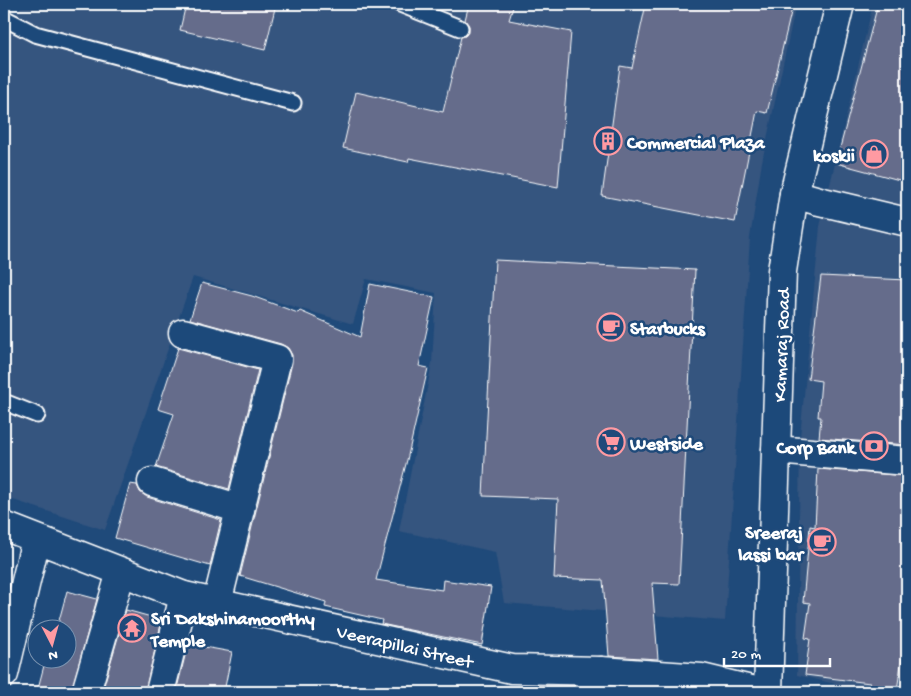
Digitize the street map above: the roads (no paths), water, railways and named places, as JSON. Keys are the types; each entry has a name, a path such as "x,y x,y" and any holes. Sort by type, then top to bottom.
{"street":[{"name":"Kamaraj Road","path":"768,692 782,271 794,194 840,4"},
{"path":"794,194 819,202 907,222"},
{"path":"183,333 277,359 217,603"},
{"path":"776,450 907,461"},
{"path":"152,482 240,509"},
{"name":"Veerapillai Street","path":"4,526 184,596 512,669 595,681 702,678 760,692"},
{"path":"4,674 36,539"},
{"path":"86,692 121,572"},
{"path":"160,692 184,596"}],"lane":[{"path":"400,4 460,28"},
{"path":"4,18 35,34 293,103"},
{"path":"4,402 37,415"}],"place":[{"name":"Commercial Plaza","path":"608,141"},
{"name":"koskii","path":"874,154"},
{"name":"Starbucks","path":"611,327"},
{"name":"Westside","path":"611,442"},
{"name":"Corp Bank","path":"874,446"},
{"name":"Sreeraj lassi bar","path":"822,542"},
{"name":"Sri Dakshinamoorthy Temple","path":"132,628"}]}
